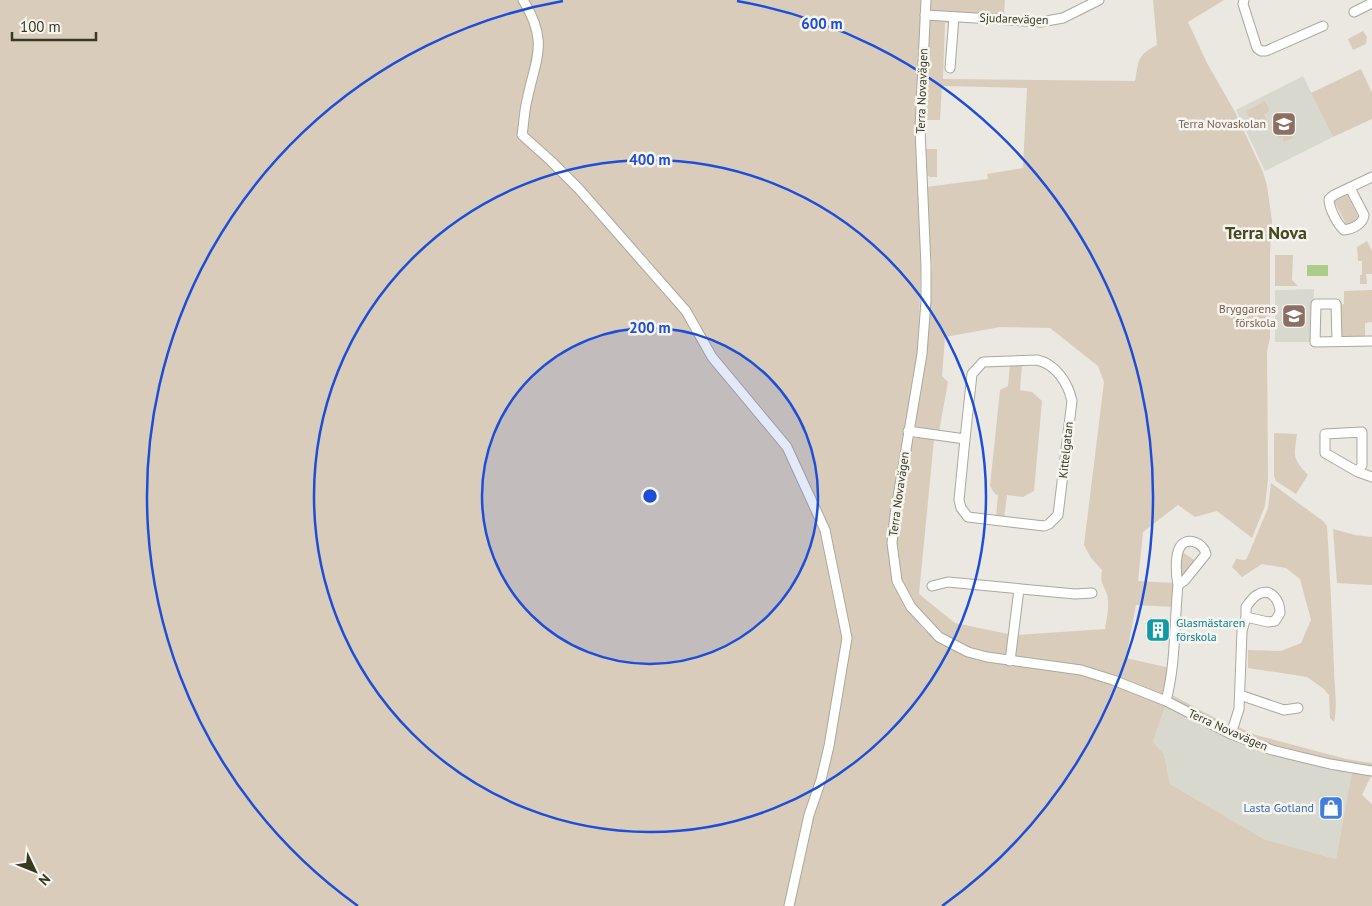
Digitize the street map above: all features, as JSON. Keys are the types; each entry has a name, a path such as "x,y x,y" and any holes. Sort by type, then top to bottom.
{"street":[{"path":"523,0 537,26 539,48 537,64 526,102 522,135 578,189 686,311 712,357 787,446 824,530 847,638 829,746 821,780 809,815 789,906"},
{"name":"Terra Novavägen","path":"926,0 920,129 926,300 922,354 908,431 892,543 897,581 911,607 939,637 968,652 1010,661 1080,670 1166,701 1231,734 1286,754 1372,771"},
{"name":"Sjudarevägen","path":"925,15 1046,22 1069,16 1099,0"},
{"path":"1244,0 1243,4 1257,48 1261,51 1266,51 1323,26"},
{"path":"1354,12 1372,3"},
{"path":"950,68 954,17"},
{"path":"1350,188 1364,215 1361,223 1349,230 1344,230 1340,227 1329,204 1329,199 1350,188 1372,178"},
{"path":"1337,341 1336,304 1316,304 1315,342 1372,341"},
{"name":"Kittelgatan","path":"1037,360 1062,376 1070,390 1072,401 1058,515 1049,524 1044,526 968,517 961,508 959,500 965,439 972,374 978,365 988,362 1037,360"},
{"path":"908,431 965,439"},
{"path":"1358,472 1362,465 1362,432 1325,434 1325,453 1358,472 1372,477"},
{"path":"1166,701 1170,687 1175,640 1178,553 1184,543 1195,542 1203,547 1206,554 1185,580 1178,585"},
{"path":"932,586 948,582 1075,594 1092,593"},
{"path":"1010,661 1019,589"},
{"path":"1231,734 1239,709 1242,631 1246,617"},
{"path":"1240,695 1284,710 1298,708"}],"shaded area":[{"path":"0,0 922,0 916,130 921,265 918,353 890,519 898,592 923,629 958,652 975,658 1066,670 1111,681 1166,704 1153,742 1164,754 1170,784 1264,839 1336,859 1352,771 1372,774 1362,795 1372,804 1372,906 0,906"},
{"path":"929,0 1005,0 1004,16 939,13 932,11 929,7"},
{"path":"1153,0 1224,0 1188,22 1207,63 1235,112 1263,172 1272,221 1270,338 1267,351 1268,479 1265,506 1252,538 1217,511 1195,517 1178,505 1143,532 1138,581 1175,583 1173,607 1136,605 1126,658 1170,668 1165,692 1162,694 1114,675 1056,662 1017,658 1013,654 1015,635 1105,629 1108,604 1102,583 1102,570 1091,558 1084,545 1104,382 1098,366 1050,328 1000,327 945,337 942,376 948,382 939,432 920,430 915,428 913,422 932,267 926,187 988,179 987,174 1023,168 1027,88 942,86 940,120 924,120 928,22 930,19 949,20 949,23 945,23 943,79 1135,81 1142,55 1157,45"},
{"path":"1363,31 1367,37 1366,44 1353,50 1348,39"},
{"path":"1361,69 1372,93 1372,119 1333,137 1311,93"},
{"name":"Terra Novaskolan","path":"1303,76 1333,137 1265,171 1236,110"},
{"path":"1265,101 1270,111 1264,114 1269,126 1257,132 1246,111"},
{"path":"1285,124 1293,138 1284,142 1282,137 1279,139 1274,130"},
{"path":"925,149 937,149 937,177 930,177 925,174"},
{"path":"1347,192 1353,196 1349,198 1358,217 1362,215 1348,227 1342,224 1345,222 1336,205 1333,207 1333,200"},
{"path":"1367,241 1372,251 1372,274 1366,274 1367,284 1360,284 1362,261 1358,261 1357,247"},
{"path":"1275,255 1293,255 1292,280 1298,286 1275,286"},
{"path":"1307,265 1328,265 1328,276 1307,276"},
{"name":"Bryggarens förskola","path":"1314,289 1312,342 1275,342 1275,290"},
{"path":"1372,290 1372,322 1365,323 1365,336 1341,339 1340,305 1344,304 1344,291"},
{"path":"1022,364 1020,390 1032,392 1042,401 1034,491 1023,497 1007,495 1004,518 996,517 998,495 995,494 990,486 1000,390 1008,386 1010,365"},
{"path":"1274,433 1297,434 1295,456 1299,465 1308,475 1296,494 1276,481 1274,476"},
{"path":"917,436 934,439 919,594 955,623 1008,634 1006,655 1002,657 975,652 942,634 919,611 903,583 898,567 896,550 897,524 911,441"},
{"path":"1271,483 1323,521 1327,526 1336,702 1334,722 1330,718 1329,695 1307,677 1248,668 1248,650 1281,651 1301,643 1311,620 1300,579 1286,568 1262,564 1242,577 1232,567 1236,559 1245,560 1247,558 1268,508"},
{"path":"1333,529 1372,537 1372,585 1337,583"},
{"path":"1182,552 1196,561 1184,578 1180,577"},
{"path":"1172,695 1230,726 1223,727 1176,703"},
{"path":"1166,704 1229,737 1352,771 1336,859 1264,839 1170,784 1164,754 1153,742"},
{"path":"1236,726 1256,735 1346,759 1372,763 1372,768 1284,751 1238,734 1235,731"}],"place":[{"name":"Terra Novaskolan","path":"1284,124"},
{"name":"Bryggarens förskola","path":"1294,316"},
{"name":"Glasmästaren förskola","path":"1158,630"},
{"name":"Lasta Gotland","path":"1331,808"}],"district":[{"name":"Terra Nova","path":"1266,233"}]}
